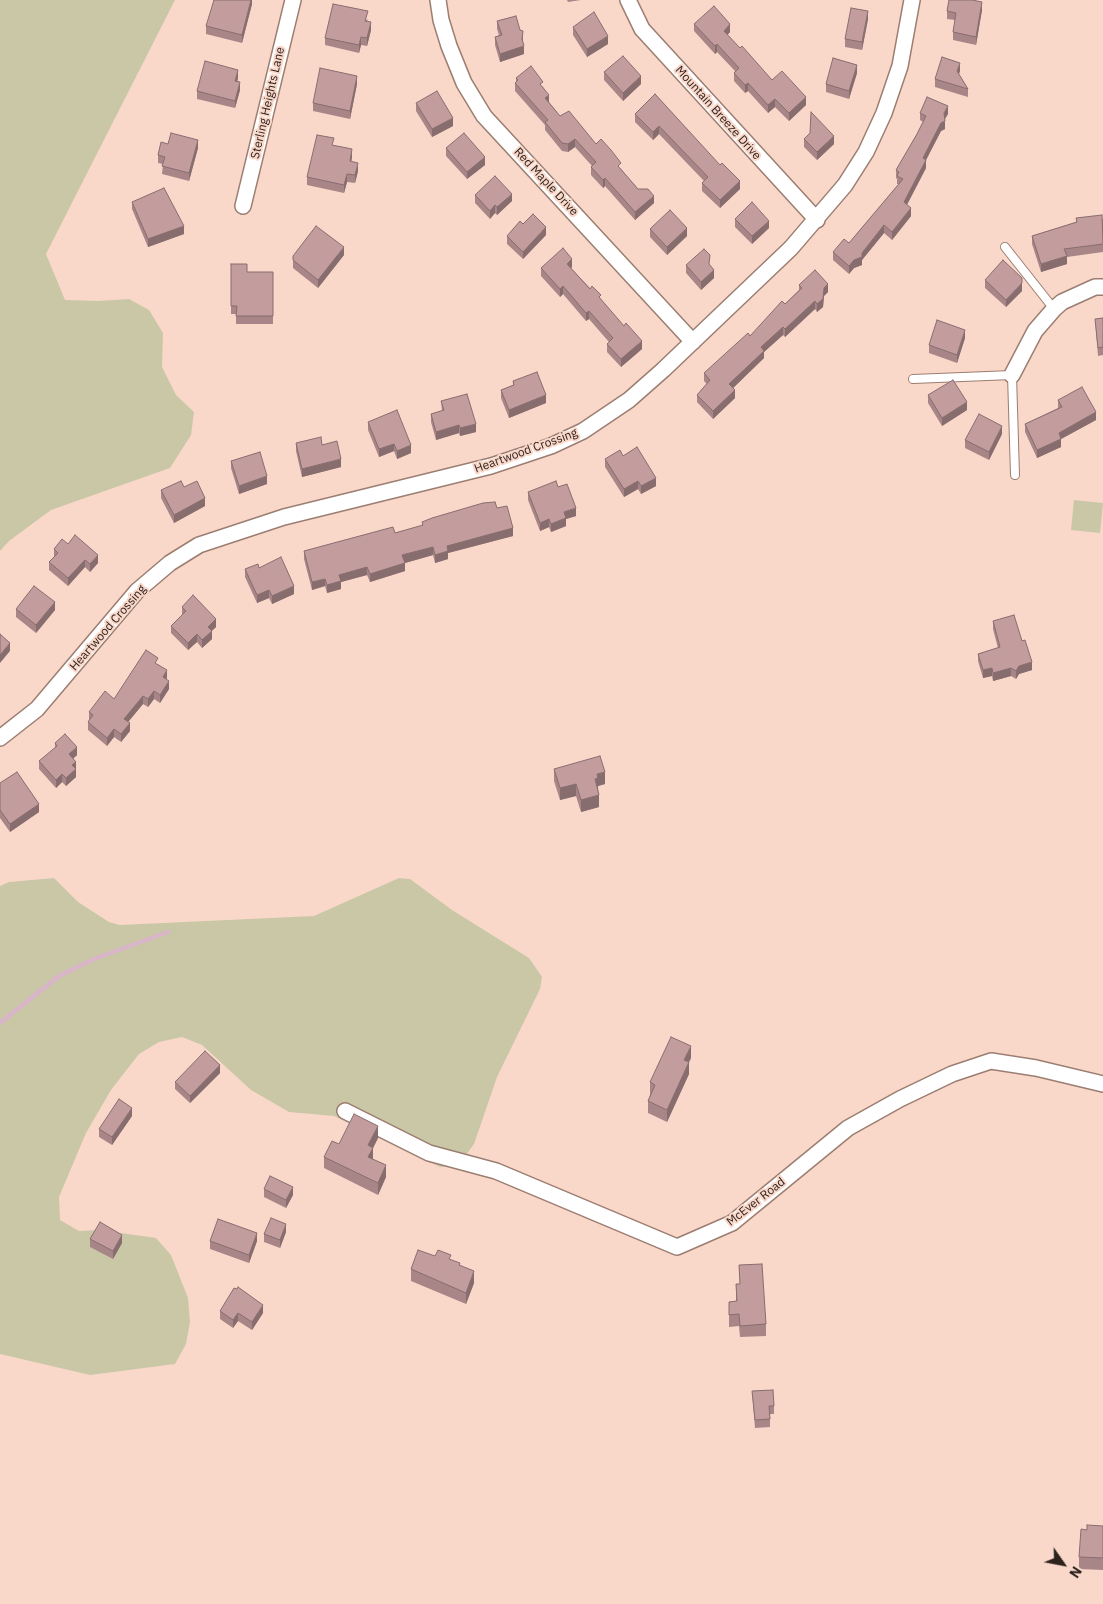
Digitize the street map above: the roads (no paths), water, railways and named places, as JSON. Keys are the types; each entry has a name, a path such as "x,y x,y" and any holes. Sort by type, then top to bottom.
{"street":[{"name":"Sterling Heights Lane","path":"243,206 293,0"},
{"name":"Red Maple Drive","path":"438,0 441,20 449,46 464,83 484,116 693,342"},
{"name":"Mountain Breeze Drive","path":"628,0 642,29 817,220"},
{"name":"Heartwood Crossing","path":"0,738 37,708 137,591 170,563 199,545 284,517 492,466 551,446 583,431 617,409 693,342 791,248 817,220 856,168 884,113 900,66 912,0"},
{"path":"1012,375 1035,331 1054,308 1062,302 1095,287 1103,287"},
{"name":"McEver Road","path":"344,1111 429,1153 496,1171 677,1247 732,1223 848,1128 900,1099 952,1074 991,1061 1036,1068 1103,1084"}],"lane":[{"path":"1005,247 1054,308"},
{"path":"913,379 1012,375 1015,475"}],"waterway":[{"path":"0,1023 59,976 94,959 168,932"}]}
